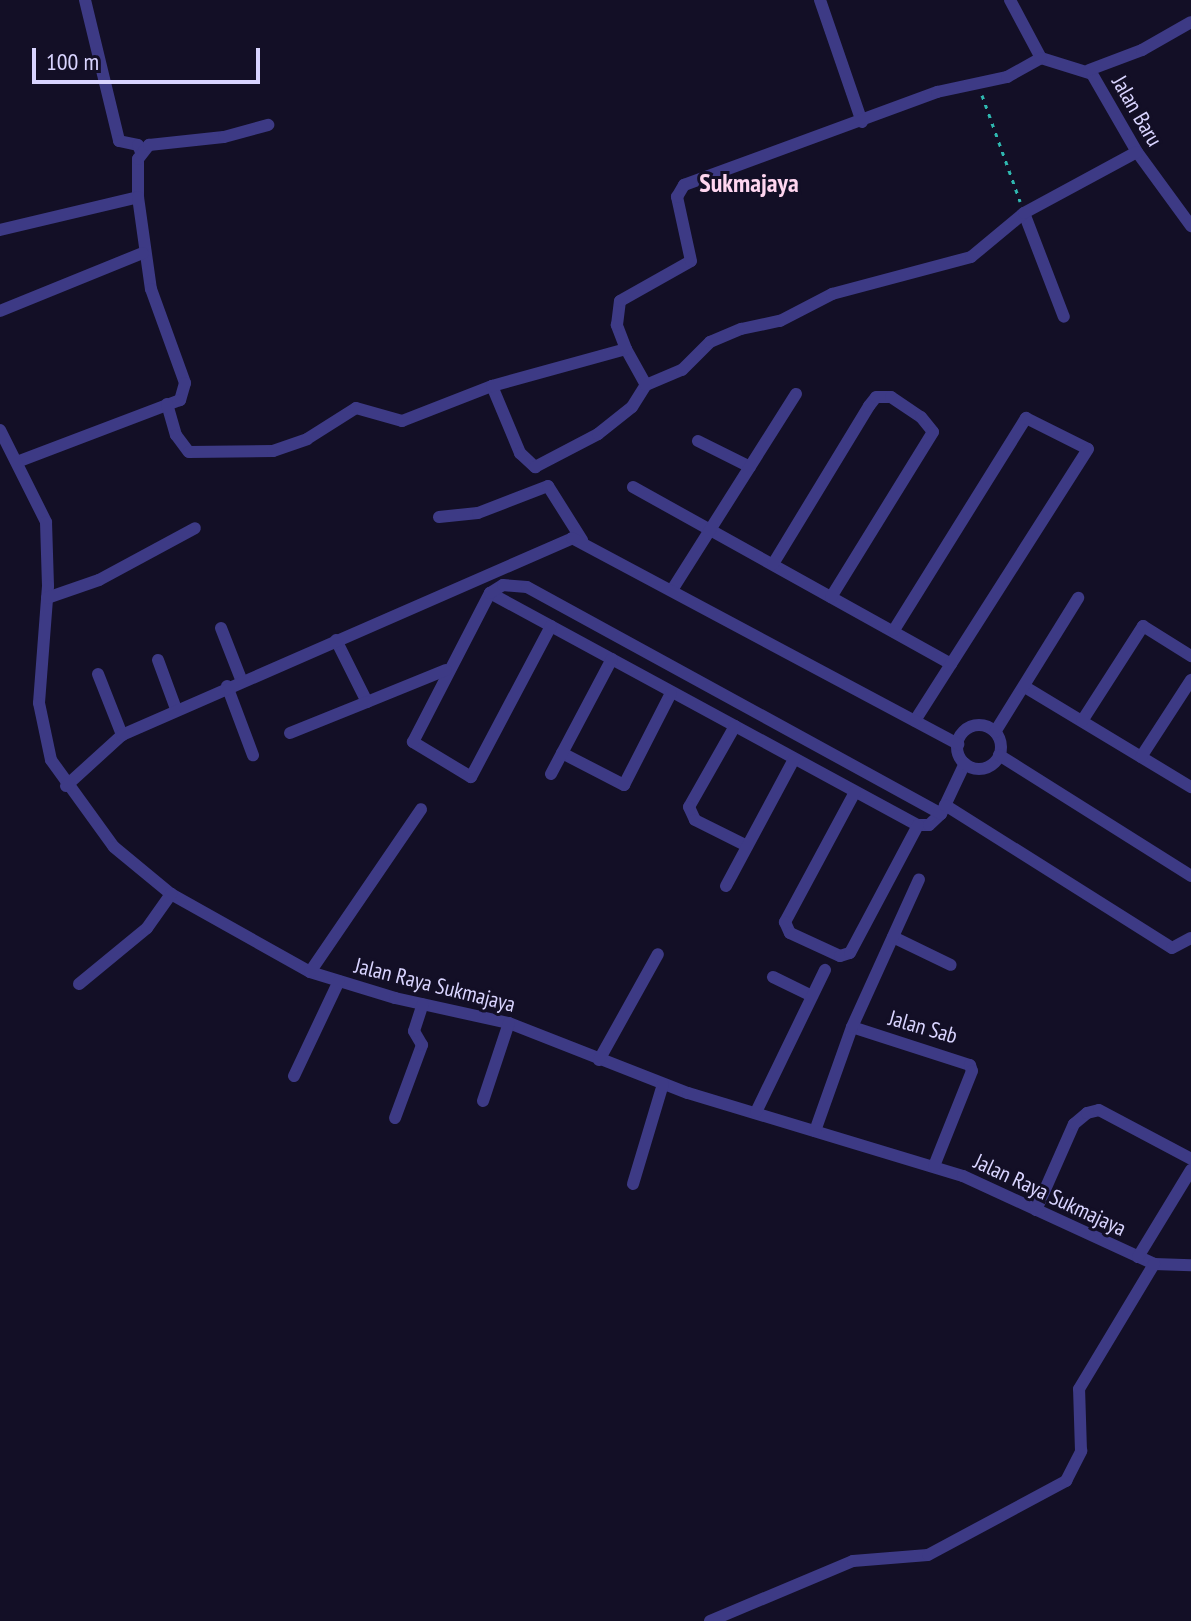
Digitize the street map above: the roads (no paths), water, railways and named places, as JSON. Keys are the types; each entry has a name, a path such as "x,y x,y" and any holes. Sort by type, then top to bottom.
{"street":[{"path":"19,461 167,404 185,394 185,383 143,253 138,197 141,152 138,145 119,141 85,0"},
{"path":"820,0 862,122"},
{"path":"646,385 617,325 620,301 691,261 677,197 684,185 937,92 1007,77 1041,58 1010,0"},
{"path":"1089,70 1142,50 1191,22"},
{"name":"Jalan Baru","path":"1041,58 1089,70 1137,152 1191,226"},
{"path":"141,152 157,141 202,141 268,125"},
{"path":"492,386 520,453 535,467 598,434 632,407 646,385 682,370 710,342 741,329 780,321 832,294 971,257 1024,213 1137,152"},
{"path":"0,230 138,197"},
{"path":"1024,213 1064,317"},
{"path":"0,311 143,253"},
{"path":"167,404 176,435 189,452 273,451 307,439 356,408 402,421 492,386 626,349"},
{"path":"672,590 796,394"},
{"path":"773,564 869,406 876,397 891,397 921,417 933,432 831,597"},
{"path":"894,630 1019,425 1033,416 1068,435 1089,454 915,721"},
{"name":"Jalan Raya Sukmajaya","path":"0,430 19,461 46,522 47,598 39,703 42,732 66,786 114,847 171,894 310,972 423,1004 509,1023 663,1084 934,1166 1005,1192 1036,1210 1154,1264 1191,1265"},
{"path":"698,441 750,467"},
{"path":"439,517 478,513 548,486 582,540 958,744 965,763 943,810 929,825 918,825 490,593"},
{"path":"633,487 951,664"},
{"path":"47,598 99,580 195,528"},
{"path":"66,786 122,735 176,709 563,541 582,540"},
{"path":"551,626 471,777 413,742 446,670 490,593 503,585 527,587 943,810 1172,948 1191,938"},
{"path":"1078,598 995,732 999,755 1191,876"},
{"path":"1082,721 1143,626 1191,656"},
{"path":"221,628 241,679"},
{"path":"336,640 367,702"},
{"path":"551,774 612,659"},
{"path":"158,660 176,709"},
{"path":"290,733 446,670"},
{"path":"98,674 122,735"},
{"path":"1141,757 1191,680"},
{"path":"227,686 253,755"},
{"path":"1025,687 1191,787"},
{"path":"562,753 624,785 671,693"},
{"path":"735,726 689,807 695,820 747,846"},
{"path":"958,744 973,726 995,732"},
{"path":"965,763 986,768 999,755"},
{"path":"726,886 794,759"},
{"path":"855,792 785,922 790,933 840,956 850,953 918,825"},
{"path":"310,972 421,809"},
{"path":"815,1131 852,1027 919,879"},
{"path":"79,984 147,928 171,894"},
{"path":"893,937 951,965"},
{"path":"599,1060 658,954"},
{"path":"756,1112 825,970"},
{"path":"773,977 812,996"},
{"path":"294,1076 339,981"},
{"path":"395,1118 422,1045 414,1031 423,1004"},
{"path":"483,1101 509,1023"},
{"name":"Jalan Sab","path":"852,1027 970,1065 972,1071 934,1166"},
{"path":"633,1184 663,1084"},
{"path":"1036,1210 1079,1117 1099,1110 1191,1159"},
{"path":"1138,1257 1191,1170"},
{"path":"710,1621 853,1561 928,1555 1066,1481 1081,1451 1079,1389 1154,1264"}],"district":[{"name":"Sukmajaya","path":"749,183"}]}
